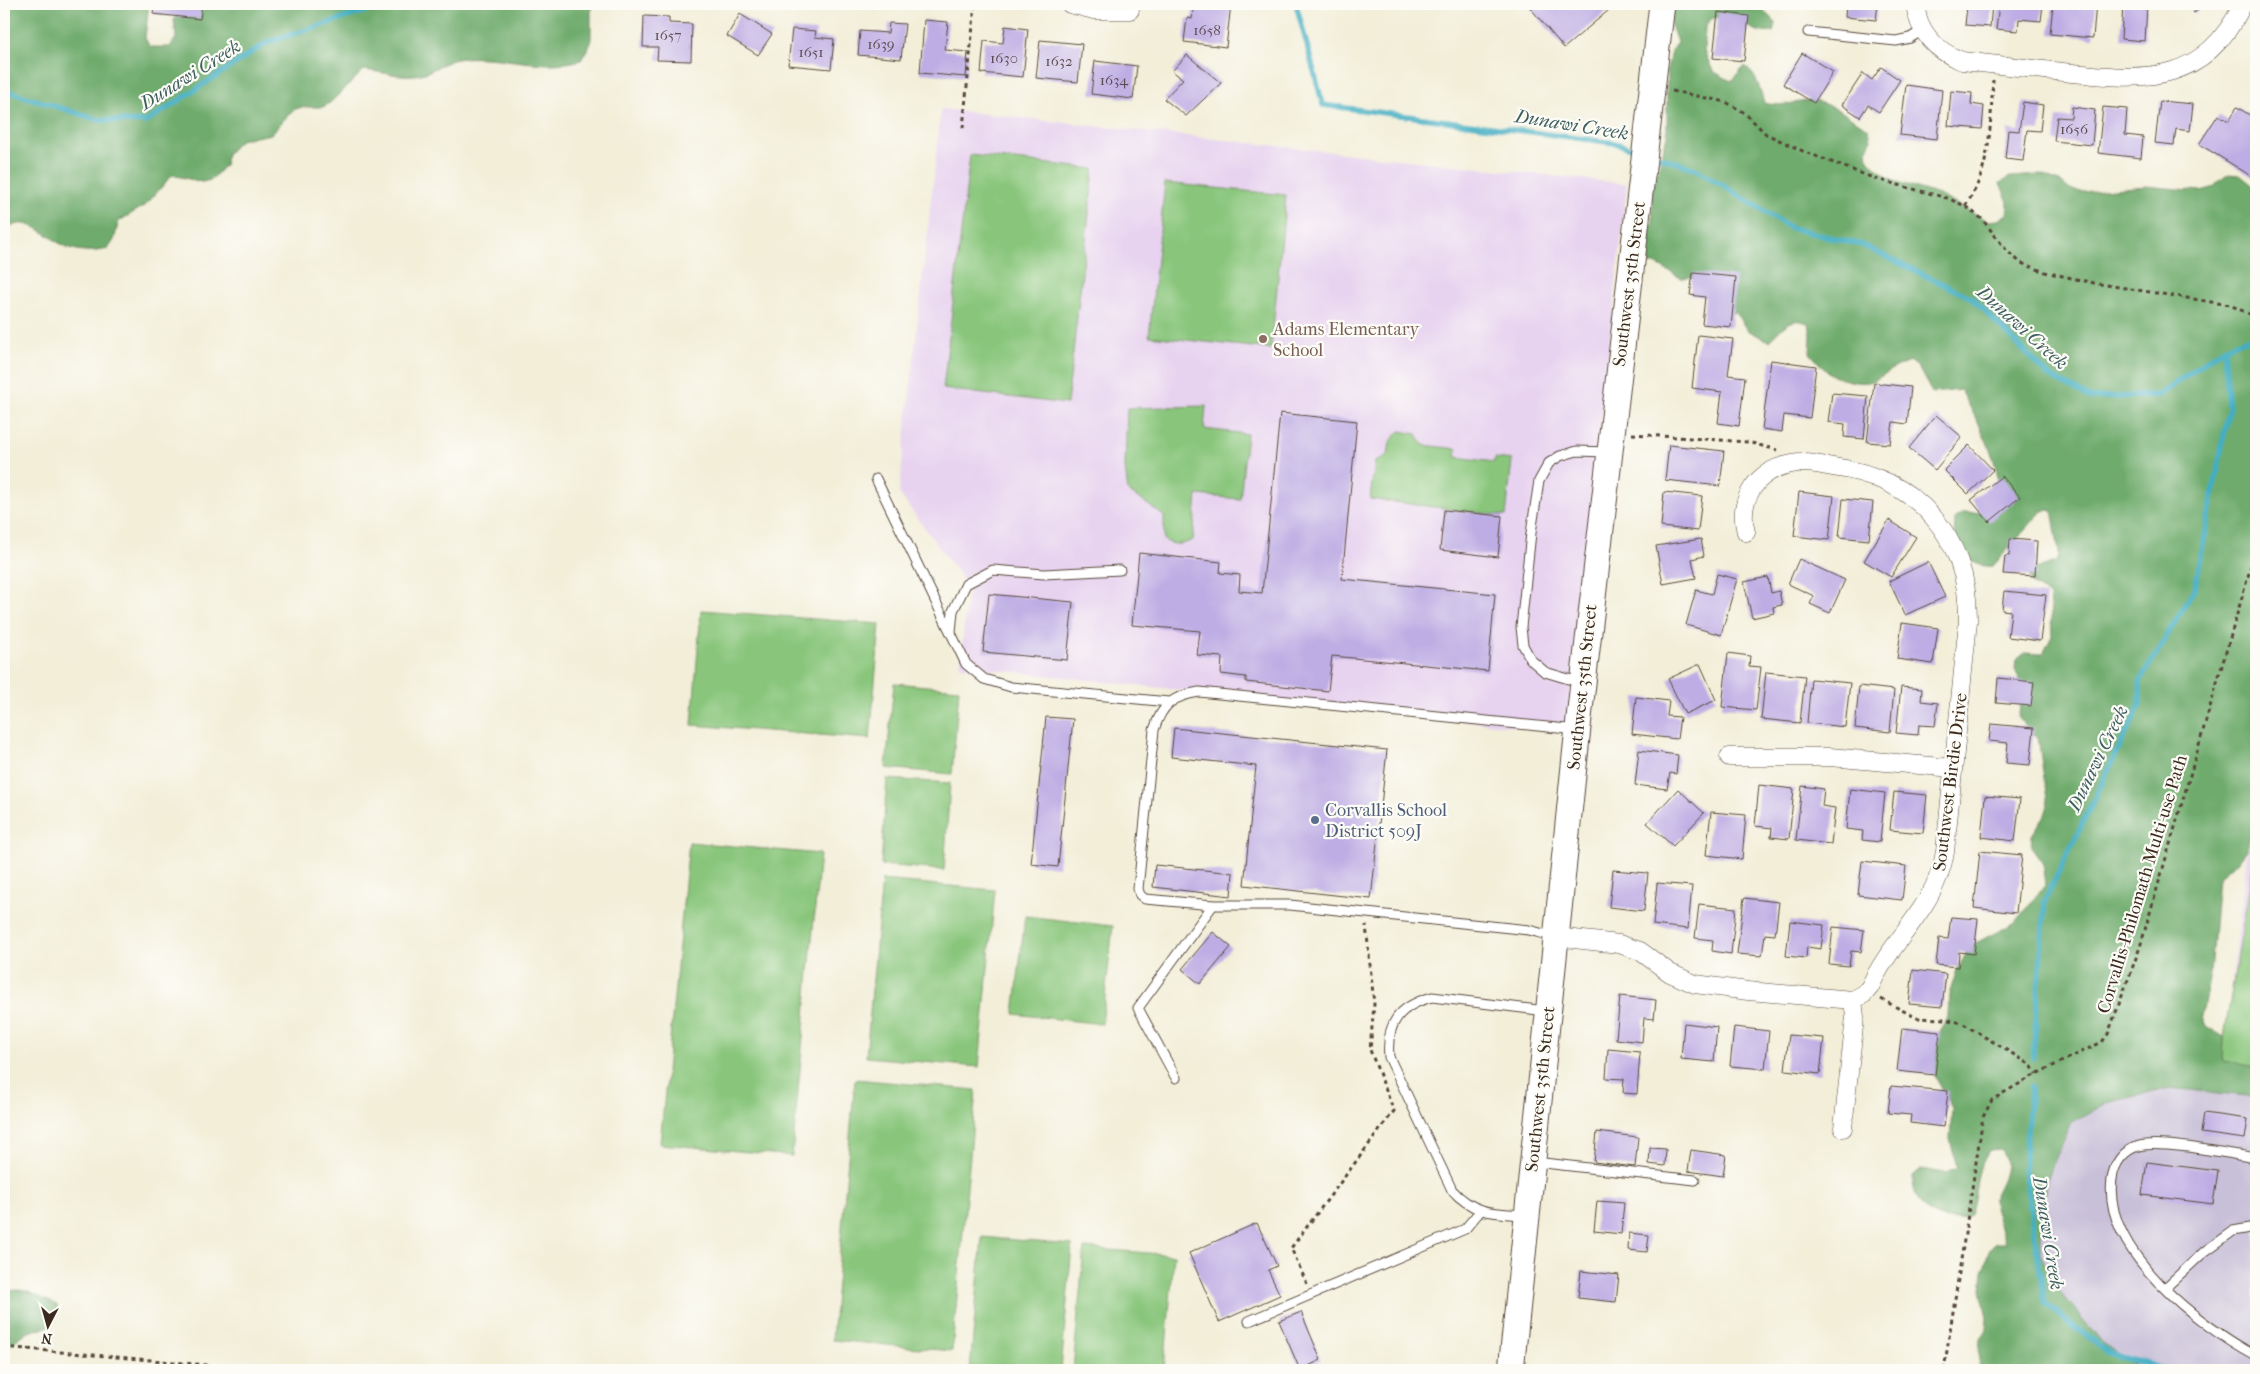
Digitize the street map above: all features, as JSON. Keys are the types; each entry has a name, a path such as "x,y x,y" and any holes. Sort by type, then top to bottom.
{"street":[{"path":"1070,4 1094,10 1130,10"},
{"name":"Southwest 35th Street","path":"1511,1370 1582,683 1609,443 1628,310 1662,4"},
{"path":"1915,4 1922,30 1934,45 1950,56 1962,61 2122,78 2149,77 2167,73 2192,62 2211,49 2230,28 2243,4"},
{"name":"Southwest Birdie Drive","path":"1746,532 1743,522 1744,505 1750,489 1758,480 1774,469 1804,463 1852,470 1879,478 1896,486 1932,515 1953,546 1964,573 1968,602 1942,870 1933,892 1870,987 1864,994 1853,1000"},
{"path":"1728,757 1830,757 1953,768"},
{"path":"1556,937 1619,944 1640,951 1670,973 1695,984 1748,991 1853,1000 1855,1018 1843,1128"}],"lane":[{"path":"1808,32 1896,41 1910,38 1922,30"},
{"path":"1582,683 1544,672 1531,660 1523,644 1521,626 1531,533 1539,481 1549,463 1560,456 1609,443"},
{"path":"876,479 966,664 984,679 1011,687 1169,702"},
{"path":"951,632 953,611 966,584 993,570 1044,574 1120,570"},
{"path":"1556,937 1529,930 1367,912 1290,905 1213,905 1146,899 1140,895 1138,889 1154,730 1159,715 1169,702 1183,694 1199,692 1577,730"},
{"path":"1176,1078 1138,1008 1213,905"},
{"path":"1527,1215 1488,1213 1460,1199 1448,1181 1389,1058 1388,1041 1390,1030 1395,1020 1406,1007 1416,1001 1432,997 1548,1011"},
{"path":"2256,1158 2146,1145 2138,1146 2119,1160 2113,1171 2111,1184 2113,1215 2130,1248 2191,1314 2256,1356"},
{"path":"1532,1161 1695,1180"},
{"path":"1249,1320 1466,1229 1481,1210"},
{"path":"2165,1288 2204,1252 2233,1231 2256,1227"}],"path":[{"path":"963,128 976,4"},
{"path":"1965,206 1976,191 1986,168 1994,65"},
{"path":"1652,88 1726,102 1745,113 1766,134 1805,152 1876,179 1947,198 1965,206 1982,219 2007,251 2021,263 2045,272 2094,283 2230,306 2256,316"},
{"path":"1609,443 1748,442 1781,452 1792,464"},
{"name":"Corvallis-Philomath Multi-use Path","path":"1944,1370 1982,1117 1992,1100 2036,1074 2102,1042 2112,1025 2140,947 2256,550"},
{"path":"1312,1294 1291,1248 1394,1111 1370,1050 1374,1004 1365,928 1367,912"},
{"path":"1870,987 1882,999 1917,1018 1944,1019 1962,1023 2031,1065 2036,1074"},
{"path":"4,1347 263,1370"}],"shaded area":[{"name":"Adams Elementary School","path":"941,109 1627,184 1567,732 960,666 968,587 899,493"},
{"path":"2256,777 2256,1067 2223,1061"},
{"path":"2170,1088 2256,1097 2256,1370 2142,1370 2102,1343 2055,1286 2040,1253 2046,1180 2072,1122 2107,1103"}],"green space":[{"path":"4,4 149,4 145,38 150,47 170,47 176,38 174,19 183,13 195,13 206,4 596,4 591,9 591,43 581,60 552,64 464,58 448,62 418,75 394,75 364,70 331,102 323,107 302,107 293,110 271,134 240,140 227,154 225,165 211,180 202,182 172,175 146,205 119,221 114,240 108,249 89,251 65,246 29,225 18,224 4,230"},
{"path":"1686,4 1757,4 1776,23 1773,32 1755,30 1729,14 1711,19 1705,27 1704,51 1713,71 1731,81 1745,66 1755,78 1764,103 1780,105 1814,101 1839,110 1869,129 1871,140 1867,149 1868,159 1876,168 1895,181 1939,195 1988,221 1998,220 2007,214 2008,202 2000,183 2010,177 2041,175 2062,183 2070,190 2082,192 2145,186 2201,191 2212,188 2228,174 2240,175 2256,188 2256,801 2247,850 2239,860 2218,878 2210,973 2202,1016 2206,1026 2224,1037 2223,1061 2256,1067 2256,1097 2170,1088 2107,1103 2072,1122 2046,1180 2040,1253 2055,1285 2102,1343 2142,1370 1978,1370 1980,1338 1986,1328 1987,1318 1981,1289 1983,1272 1989,1251 1995,1243 2005,1243 1992,1201 2004,1175 2006,1161 2004,1155 2000,1149 1990,1150 1985,1157 1981,1164 1969,1216 1947,1219 1929,1213 1917,1198 1914,1188 1913,1176 1921,1169 1946,1173 1957,1168 1950,1139 1952,1108 1931,1068 1930,1047 1948,1016 1949,995 1956,973 1970,946 2014,923 2046,884 2043,864 2031,847 2032,835 2045,815 2048,806 2038,737 2018,717 2023,689 2015,667 2019,658 2024,653 2043,654 2052,636 2050,596 2031,583 2029,574 2058,560 2059,551 2052,510 2042,511 1993,566 1981,565 1969,560 1959,550 1954,538 1955,518 1963,513 1985,512 1996,496 1998,485 1993,457 1961,390 1932,393 1918,367 1910,361 1870,382 1858,382 1840,378 1826,371 1810,353 1811,334 1809,324 1797,321 1787,324 1769,341 1747,330 1736,313 1727,312 1721,276 1681,278 1655,264 1645,264 1636,260 1640,239 1653,224 1652,192 1667,136 1667,70 1671,51 1677,42 1670,23 1671,12"},
{"path":"970,155 1094,169 1067,404 943,389"},
{"path":"1165,183 1286,195 1271,349 1149,336"},
{"path":"1206,406 1204,429 1247,434 1240,499 1197,495 1193,540 1182,544 1175,544 1164,540 1164,516 1128,491 1125,468 1127,408"},
{"path":"1400,431 1417,434 1423,445 1457,449 1456,457 1494,462 1495,458 1512,460 1506,516 1370,499 1375,462 1388,455 1390,442"},
{"path":"701,610 880,624 870,739 692,725"},
{"path":"894,683 959,689 952,774 886,768"},
{"path":"887,779 950,783 944,870 881,865"},
{"path":"689,842 820,854 792,1156 660,1144"},
{"path":"2256,858 2256,1067 2223,1061 2224,1037 2254,859"},
{"path":"882,880 995,890 979,1067 866,1057"},
{"path":"1025,916 1113,926 1102,1024 1014,1014"},
{"path":"855,1079 976,1090 952,1351 832,1340"},
{"path":"982,1237 1072,1245 1061,1370 970,1370"},
{"path":"1084,1248 1174,1255 1164,1370 1073,1370"},
{"path":"4,1291 27,1291 57,1305 57,1314 52,1324 29,1332 4,1347"}],"building":[{"path":"154,4 202,4 200,19 153,14"},
{"path":"1194,4 1231,4 1226,47 1184,42 1187,18 1192,19"},
{"path":"1527,4 1603,4 1609,10 1564,48"},
{"path":"1846,4 1878,4 1876,20 1845,17"},
{"path":"1959,4 1992,4 1990,27 1965,25 1967,6"},
{"path":"1999,4 2043,4 2041,21 2019,19 2018,31 1996,29"},
{"path":"2053,4 2096,4 2093,38 2050,34"},
{"path":"2123,4 2147,4 2145,41 2121,39"},
{"path":"2187,4 2206,4 2194,13"},
{"path":"1718,12 1749,16 1744,61 1713,58"},
{"path":"740,14 772,34 758,55 727,36"},
{"path":"644,16 669,17 669,23 692,24 691,61 657,60 658,47 643,47"},
{"path":"924,20 948,22 945,50 968,52 966,77 920,73"},
{"path":"889,23 905,24 901,59 858,55 860,31 888,33"},
{"path":"1005,26 1028,29 1023,77 981,73 984,41 1003,43"},
{"path":"792,29 816,31 815,37 834,39 831,69 788,65"},
{"path":"1040,40 1082,44 1078,82 1036,78"},
{"path":"1802,53 1833,72 1814,103 1783,84"},
{"path":"1187,55 1221,83 1186,116 1164,99 1183,79 1172,71"},
{"path":"1095,61 1137,66 1133,99 1091,94"},
{"path":"1881,67 1900,80 1879,112 1868,105 1860,117 1842,105 1863,73 1872,80"},
{"path":"1906,85 1942,90 1937,139 1900,135"},
{"path":"1951,91 1972,93 1971,104 1984,106 1982,129 1948,126"},
{"path":"2160,101 2193,104 2190,131 2176,129 2174,145 2155,143"},
{"path":"2023,102 2043,105 2040,131 2027,130 2023,161 2005,159 2008,130 2019,131"},
{"path":"2072,107 2095,110 2092,145 2054,141 2057,117 2071,118"},
{"path":"2103,107 2127,109 2125,135 2143,137 2141,158 2098,153"},
{"path":"2237,107 2256,119 2256,179 2199,144 2218,115 2229,121"},
{"path":"1693,273 1736,277 1731,327 1702,324 1705,297 1690,295"},
{"path":"1698,335 1733,339 1728,375 1745,377 1739,426 1718,423 1722,392 1692,388"},
{"path":"1771,360 1816,366 1810,418 1784,415 1782,432 1762,429"},
{"path":"1874,383 1911,387 1907,424 1893,422 1890,444 1867,442"},
{"path":"1832,393 1868,396 1864,439 1844,437 1845,424 1828,422"},
{"path":"1280,413 1357,421 1342,579 1495,594 1488,671 1332,656 1328,691 1246,682 1246,677 1221,674 1222,657 1197,655 1200,631 1132,625 1139,553 1221,562 1220,573 1240,575 1239,591 1262,593"},
{"path":"1936,415 1962,437 1935,470 1909,448"},
{"path":"1669,445 1724,451 1720,486 1665,480"},
{"path":"1969,445 1993,470 1968,494 1944,470"},
{"path":"2002,476 2020,497 1989,522 1971,500"},
{"path":"1664,492 1702,496 1698,531 1661,527"},
{"path":"1799,492 1834,496 1829,540 1794,536"},
{"path":"1843,499 1873,502 1869,540 1839,537"},
{"path":"1444,510 1502,516 1498,557 1440,550"},
{"path":"1889,520 1916,537 1891,577 1864,561"},
{"path":"1701,539 1704,556 1692,559 1696,578 1663,584 1656,546"},
{"path":"2010,539 2037,541 2035,576 2003,574 2005,556 2009,556"},
{"path":"1799,559 1845,580 1830,613 1810,604 1814,596 1788,584"},
{"path":"1928,562 1945,597 1905,615 1889,581"},
{"path":"1717,574 1737,579 1721,635 1686,625 1696,590 1712,594"},
{"path":"1768,577 1771,593 1779,591 1782,605 1773,607 1774,613 1752,618 1744,582"},
{"path":"2004,591 2046,595 2040,641 2008,637 2011,611 2002,610"},
{"path":"989,594 1073,602 1067,660 983,652"},
{"path":"1902,623 1938,628 1933,664 1897,659"},
{"path":"1728,653 1750,656 1749,666 1761,667 1756,710 1722,707"},
{"path":"1700,664 1716,700 1685,714 1668,679"},
{"path":"1766,672 1805,676 1800,723 1761,719"},
{"path":"1998,678 2034,682 2031,706 1996,703"},
{"path":"1811,679 1850,683 1845,727 1807,723"},
{"path":"1859,686 1894,690 1890,732 1855,728"},
{"path":"1901,687 1922,689 1921,701 1938,703 1935,726 1919,725 1918,735 1896,733"},
{"path":"1636,697 1669,701 1667,716 1680,717 1677,739 1632,734"},
{"path":"1046,717 1073,719 1058,867 1031,864"},
{"path":"1991,724 2034,728 2030,765 2006,763 2008,743 1989,741"},
{"name":"Corvallis School District 509J","path":"1174,728 1387,750 1371,899 1244,885 1256,766 1171,757"},
{"path":"1639,750 1678,755 1676,774 1670,773 1667,789 1635,785"},
{"path":"1759,785 1794,789 1789,839 1771,837 1772,828 1755,826"},
{"path":"1802,786 1824,789 1822,806 1835,808 1831,844 1796,840"},
{"path":"1678,789 1704,813 1673,846 1647,823"},
{"path":"1850,789 1885,793 1880,842 1862,840 1863,831 1846,829"},
{"path":"1894,792 1927,795 1923,833 1890,830"},
{"path":"1985,796 2020,799 2015,841 1981,837"},
{"path":"1711,812 1746,815 1742,859 1706,855"},
{"path":"1980,851 2022,855 2016,913 1974,908"},
{"path":"1862,861 1906,866 1902,900 1858,895"},
{"path":"1155,865 1233,873 1231,896 1153,887"},
{"path":"1613,870 1648,873 1644,911 1609,907"},
{"path":"1657,883 1692,886 1688,929 1653,925"},
{"path":"1744,898 1779,902 1775,935 1765,934 1762,956 1737,954"},
{"path":"1699,904 1736,908 1731,954 1712,951 1713,940 1695,938"},
{"path":"1951,917 1978,919 1974,954 1959,952 1958,967 1936,965 1939,938 1948,939"},
{"path":"1790,921 1824,925 1821,949 1807,947 1806,958 1786,956"},
{"path":"1833,927 1864,930 1861,952 1851,951 1849,966 1829,964"},
{"path":"1213,932 1231,947 1200,984 1182,969"},
{"path":"1913,970 1946,974 1942,1007 1909,1004"},
{"path":"1620,996 1656,1000 1654,1019 1644,1018 1642,1042 1616,1039"},
{"path":"1684,1023 1717,1027 1714,1062 1681,1059"},
{"path":"1734,1027 1769,1031 1765,1069 1730,1066"},
{"path":"1902,1028 1940,1032 1935,1075 1897,1071"},
{"path":"1789,1035 1824,1038 1820,1074 1785,1070"},
{"path":"1608,1049 1640,1052 1637,1094 1623,1093 1624,1079 1606,1078"},
{"path":"1891,1086 1948,1091 1944,1127 1910,1123 1911,1115 1888,1113"},
{"path":"2204,1113 2248,1119 2245,1139 2201,1133"},
{"path":"1597,1132 1638,1137 1635,1167 1594,1162"},
{"path":"1650,1148 1666,1149 1665,1166 1649,1164"},
{"path":"1691,1150 1726,1155 1723,1176 1688,1171"},
{"path":"2147,1162 2218,1171 2213,1204 2142,1195"},
{"path":"1597,1201 1624,1203 1621,1234 1594,1231"},
{"path":"1257,1223 1277,1266 1268,1270 1280,1295 1219,1322 1189,1253"},
{"path":"1629,1233 1649,1235 1647,1252 1628,1250"},
{"path":"1581,1271 1619,1275 1616,1302 1578,1298"},
{"path":"1301,1312 1321,1360 1300,1370 1279,1321"}],"waterway":[{"name":"Dunawi Creek","path":"4,90 99,120 146,122 268,42 389,4"},
{"name":"Dunawi Creek","path":"1296,4 1323,105 1615,143 1640,151"},
{"name":"Dunawi Creek","path":"1651,154 1696,169 1791,228 1862,245 1972,298 2049,376 2091,398 2159,395 2224,348 2229,409 2195,588 2140,681 2140,705 2045,900 2033,1058"},
{"path":"2224,348 2256,335"},
{"name":"Dunawi Creek","path":"2031,1086 2024,1169 2045,1303 2108,1353 2166,1370"}],"place":[{"name":"Adams Elementary School","path":"1263,339"},
{"name":"Corvallis School District 509J","path":"1315,820"}]}
